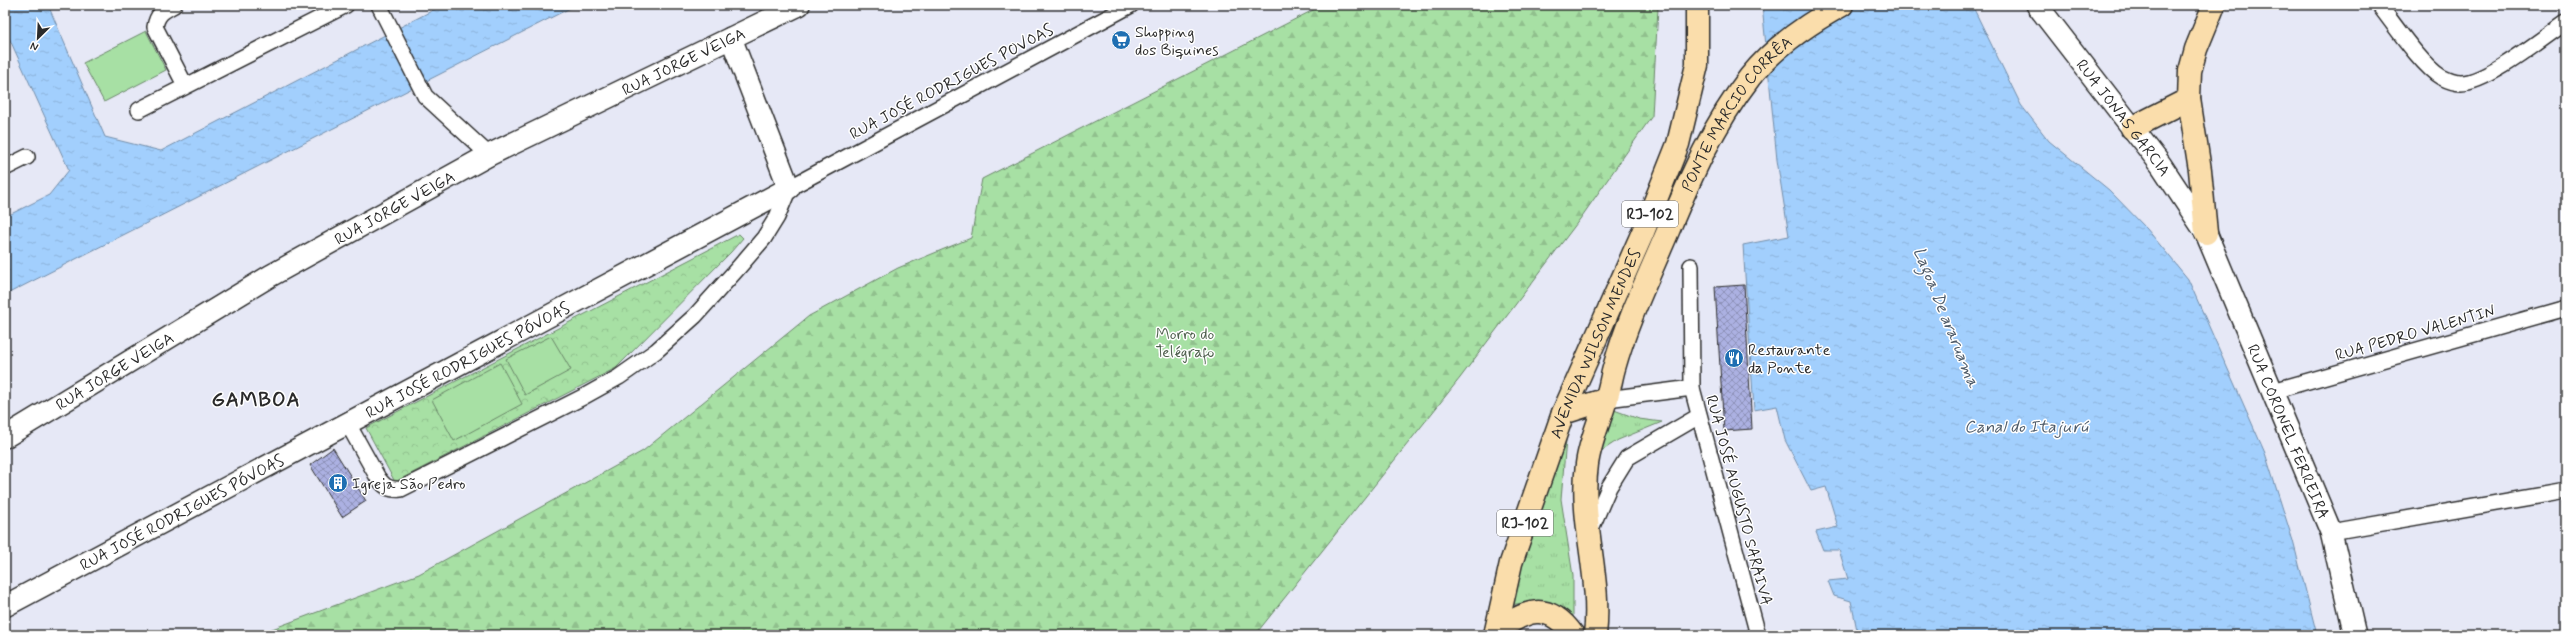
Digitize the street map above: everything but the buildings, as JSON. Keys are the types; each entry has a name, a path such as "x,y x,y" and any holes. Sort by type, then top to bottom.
{"main road":[{"name":"RUA JORGE VEIGA","path":"5,437 270,276 489,155 798,5"},
{"name":"AVENIDA WILSON MENDES","path":"1496,633 1511,563 1563,413 1643,232 1678,144 1697,65 1697,5"},
{"name":"PONTE MARCIO CORRÊA","path":"1614,367 1642,292 1696,163 1712,131 1751,76 1783,44 1822,16 1842,5"},
{"name":"RUA JONAS GARCIA","path":"2037,5 2161,165 2206,233"},
{"path":"2206,233 2200,170 2189,100 2190,71 2196,49 2214,5"},
{"path":"731,38 789,188"},
{"path":"2132,128 2189,100"},
{"name":"RUA JOSÉ RODRIGUES PÓVOAS","path":"5,606 789,188"},
{"name":"RUA CORONEL FERREIRA","path":"2206,233 2331,532 2356,635"},
{"name":"AVENIDA WILSON MENDES","path":"1595,635 1597,600 1586,485 1587,464 1591,442 1607,398 1614,367"},
{"path":"1563,413 1607,398"},
{"path":"1496,633 1521,614 1539,612 1561,622 1573,635"}],"street":[{"path":"174,5 162,11 156,18 155,27 185,85"},
{"path":"139,110 185,85 346,5"},
{"name":"RUA JOSÉ RODRIGUES POVOAS","path":"789,188 1131,5"},
{"path":"2379,5 2429,67 2440,76 2452,82 2462,83 2471,81 2498,68 2566,22"},
{"path":"382,11 425,96 489,155"},
{"path":"5,168 27,157"},
{"path":"348,424 384,486 392,490 401,489 583,397 618,377 656,351 695,316 764,238 777,216 789,188"},
{"path":"1691,266 1692,388"},
{"name":"RUA PEDRO VALENTIN","path":"2273,391 2566,308"},
{"name":"RUA JOSÉ AUGUSTO SARAIVA","path":"1607,398 1692,388 1758,635"},
{"path":"1590,531 1609,488 1628,458 1699,416"},
{"path":"2331,532 2566,491"}],"green space":[{"name":"Morro do Telégrafo","path":"1323,5 1654,5 1658,8 1652,116 1580,219 1460,378 1255,635 256,635 419,574 643,451 809,316 898,268 971,238 982,179"},
{"path":"146,31 166,70 104,102 83,63"},
{"path":"739,234 743,238 731,252 616,368 395,482 366,428"},
{"path":"551,336 571,370 525,395 506,359"},
{"path":"500,363 522,404 454,441 432,400"},
{"path":"1614,410 1639,419 1662,422 1618,440 1600,452"},
{"path":"1567,428 1561,499 1573,576 1573,622 1556,609 1542,603 1527,602 1506,606"}],"water":[{"path":"5,5 48,5 105,137 161,151 443,5 576,5 5,295 5,217 49,195 69,170 5,29"},
{"name":"Canal do Itajurú","path":"1762,5 1972,5 2021,105 2049,141 2109,190 2147,229 2188,279 2265,453 2293,541 2317,635 1858,635 1851,601 1834,596 1828,581 1848,579 1839,550 1823,550 1816,532 1838,527 1826,487 1811,491 1785,440 1777,406 1754,410 1743,245 1789,236 1777,160"}],"place":[{"name":"Shopping dos Biquines","path":"1121,40"},
{"name":"Restaurante da Ponte","path":"1734,358"},
{"name":"Igreja São Pedro","path":"338,483"}],"district":[{"name":"GAMBOA","path":"256,399"}],"water label":[{"name":"Lagoa De araruama","path":"1947,317"}]}
